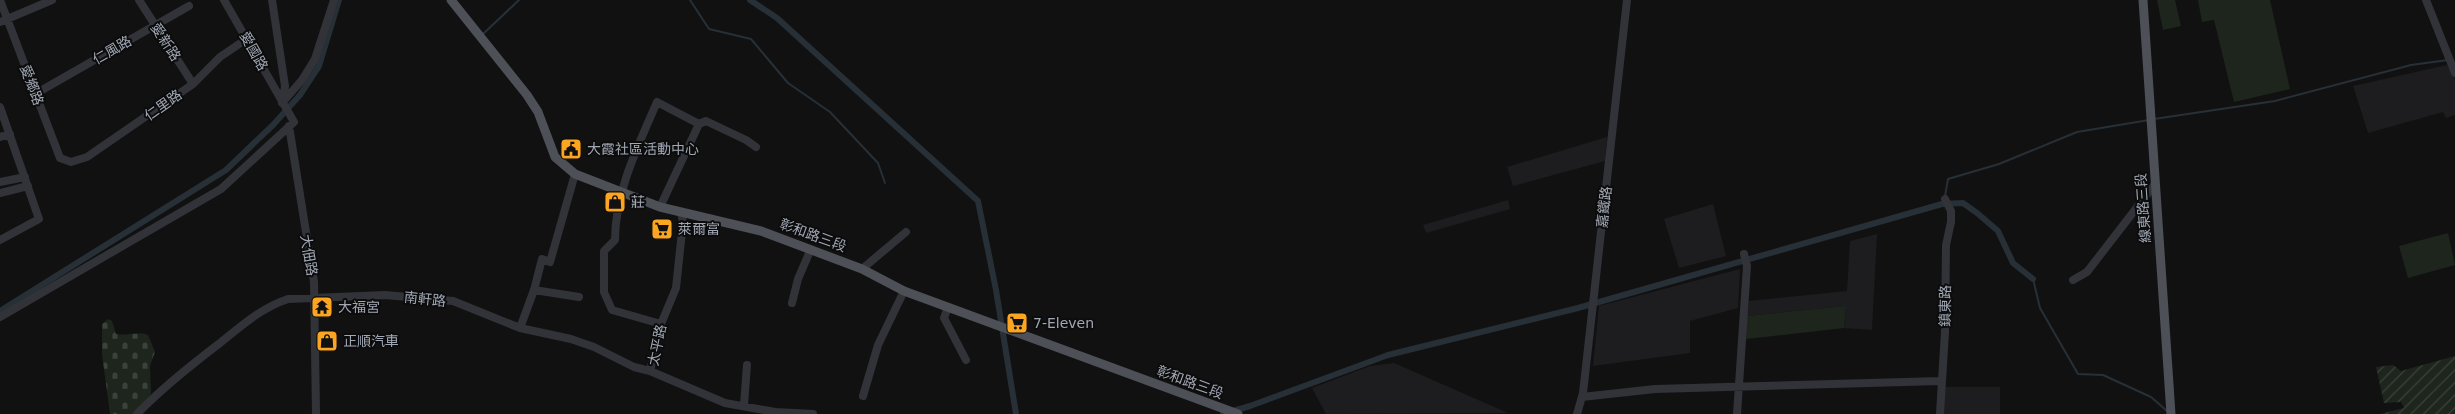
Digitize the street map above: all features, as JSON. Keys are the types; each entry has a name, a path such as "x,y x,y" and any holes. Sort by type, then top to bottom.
{"main road":[{"name":"彰和路三段","path":"450,0 527,95 538,112 555,157 575,174 660,207 761,231 862,269 904,291 1231,412"},
{"name":"線東路三段","path":"2143,0 2171,412"}],"street":[{"name":"愛鄉路","path":"0,0 4,21 60,158 72,162"},
{"path":"4,21 52,0"},
{"name":"愛新路","path":"139,0 193,84"},
{"name":"愛國路","path":"224,0 248,38 283,105"},
{"path":"272,0 285,86 283,105"},
{"path":"283,105 315,59 334,0"},
{"name":"嘉鐵路","path":"1577,414 1582,397 1627,0"},
{"path":"2426,0 2455,73"},
{"name":"仁風路","path":"35,94 190,6"},
{"name":"仁里路","path":"72,162 87,157 193,84 220,57 248,38"},
{"path":"661,324 612,310 604,292 604,251 615,240 615,221 626,176 657,102 699,124"},
{"name":"大佃路","path":"283,105 292,122 314,297 316,414"},
{"path":"0,107 4,127 10,134 39,219 0,240"},
{"path":"660,207 699,124 706,121 756,146"},
{"path":"0,317 221,189 292,122"},
{"path":"0,137 10,134"},
{"path":"520,328 534,290 542,259 550,262 575,174"},
{"path":"0,182 25,177"},
{"path":"2073,280 2087,272 2155,184"},
{"path":"0,193 28,186"},
{"name":"鎮東路","path":"1940,414 1940,381 1945,332 1946,245 1950,211 1945,199"},
{"name":"太平路","path":"681,212 683,222 676,288 661,324 650,371 725,403 775,412 813,414"},
{"path":"862,269 906,232"},
{"path":"792,303 798,279 810,251"},
{"path":"1737,414 1745,259"},
{"path":"534,290 579,297"},
{"path":"863,396 878,345 904,291"},
{"name":"南軒路","path":"137,414 195,362 258,313 288,299 385,295 453,302 520,328 571,339 612,354 634,368 650,371"},
{"path":"948,307 944,318 966,360"},
{"path":"744,405 747,365"},
{"path":"1582,397 1655,389 1739,385 1940,381"},
{"path":"145,406 150,414"}],"shaded area":[{"path":"2447,65 2455,80 2455,115 2446,118 2443,112 2368,133 2353,86"},
{"path":"1607,137 1605,161 1513,186 1507,167"},
{"path":"1508,200 1510,209 1426,233 1423,225"},
{"path":"1713,204 1726,256 1679,268 1664,219"},
{"path":"1877,234 1872,330 1844,328 1846,306 1747,316 1749,301 1847,291 1850,241"},
{"path":"1740,269 1738,308 1690,321 1690,353 1593,366 1599,306"},
{"path":"1394,363 1508,413 1326,414 1312,388 1370,366"},
{"path":"1942,387 2000,387 2000,414 1942,414"}],"green space":[{"path":"2157,0 2175,0 2181,26 2163,30"},
{"path":"2198,0 2270,0 2290,89 2234,102 2214,20 2202,22"},
{"path":"2448,233 2455,265 2408,278 2399,246"},
{"path":"1846,306 1844,328 1746,339 1747,316"},
{"path":"108,319 112,321 116,334 140,333 148,335 155,352 150,366 151,394 134,414 110,414 102,354 102,324"},
{"path":"2455,356 2455,414 2380,414 2404,408 2401,402 2384,403 2376,367 2393,365 2401,371"}],"waterway":[{"path":"0,311 226,170 273,125 300,95 319,66 339,0"},
{"path":"483,34 519,0"},
{"path":"690,0 709,29 751,39 788,83 830,112 878,163 885,183"},
{"path":"750,0 777,18 978,201 996,290 1016,414"},
{"path":"2154,119 2275,101 2411,65 2448,60"},
{"path":"1945,196 1948,179 1999,164 2077,132 2149,120"},
{"path":"1223,414 1250,406 1388,355 1578,308 1942,204 1963,203 1977,213 1998,231 2013,263 2033,279"},
{"path":"2033,279 2040,308 2078,374 2103,375 2151,397 2167,411"}],"place":[{"name":"大霞社區活動中心","path":"571,149"},
{"name":"莊","path":"615,202"},
{"name":"萊爾富","path":"662,229"},
{"name":"大福宮","path":"322,307"},
{"name":"7-Eleven","path":"1017,323"},
{"name":"正順汽車","path":"327,341"}]}
